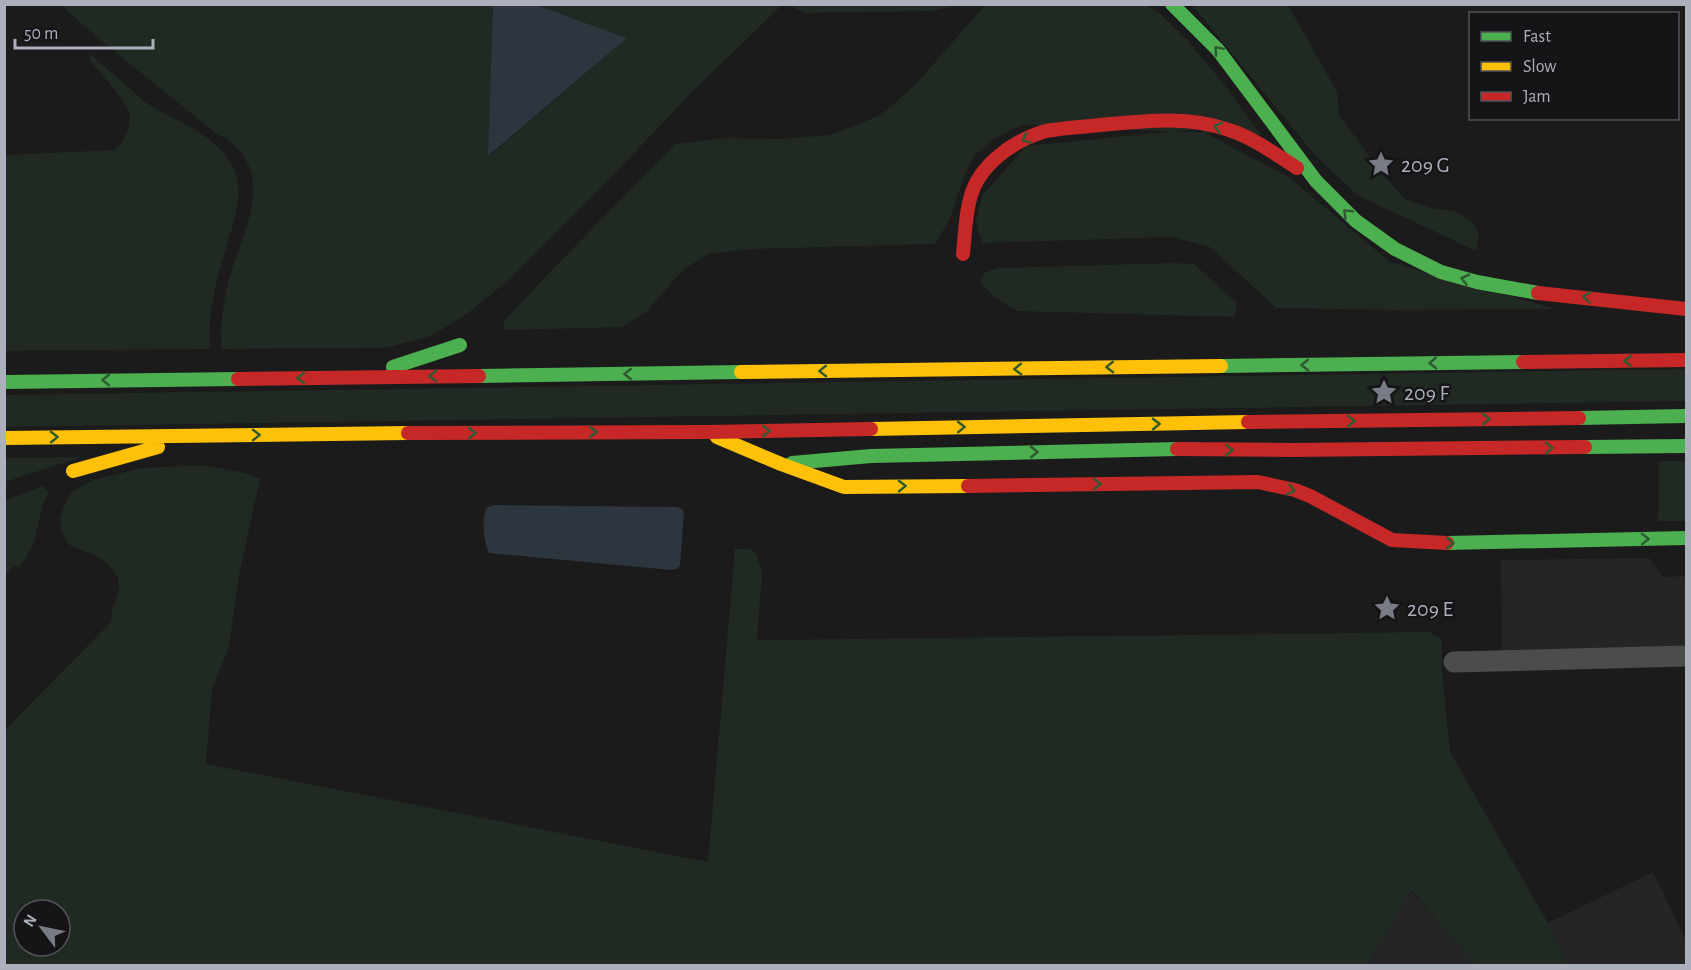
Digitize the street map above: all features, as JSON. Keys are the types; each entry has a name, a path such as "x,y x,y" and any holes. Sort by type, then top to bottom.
{"highway":[{"path":"1172,4 1218,50 1316,181 1356,221 1383,241 1441,272 1477,282 1522,291 1686,309"},
{"path":"963,254 969,203 981,176 1014,145 1048,130 1160,119 1195,122 1223,128 1248,138 1272,150 1316,181"},
{"path":"360,377 460,345"},
{"path":"4,382 1686,360"},
{"path":"15,367 58,381"},
{"path":"4,438 707,432 1686,416"},
{"path":"707,432 781,464 844,487 1258,482 1295,490 1310,496 1392,540 1455,544 1686,538"},
{"path":"73,471 198,435"},
{"path":"781,464 871,456 1169,449 1386,450 1686,446"}],"street":[{"path":"1454,662 1686,656"}],"shaded area":[{"path":"4,5 493,5 489,156 627,38 536,5 782,5 695,89 510,279 468,313 431,336 377,348 222,349 222,321 227,289 251,208 252,175 246,160 232,143 218,135 99,39 62,6"},
{"path":"493,5 536,5 627,38 488,156"},
{"path":"790,5 960,5 931,11 804,13"},
{"path":"985,5 1146,5 1158,12 1189,42 1261,135 1021,125 995,138 974,156 963,179 950,219 935,244 752,249 708,254 683,270 646,312 622,327 504,330 504,321 675,144 726,138 779,139 831,135 881,115 916,84"},
{"path":"1192,5 1288,5 1337,92 1339,115 1384,176 1405,199 1435,209 1455,211 1471,221 1479,233 1477,250 1357,195 1314,154"},
{"path":"90,54 147,104 189,126 217,146 233,168 237,180 237,210 212,303 210,349 5,351 5,155 115,150 128,130 130,118 127,107 91,62"},
{"path":"1198,129 1290,178 1390,262 1556,309 1276,308 1210,247 1171,237 982,243 976,221 982,196 1026,146"},
{"path":"1194,264 1237,303 1235,317 1017,311 994,297 980,282 984,273 997,268"},
{"path":"1686,369 1686,401 5,427 4,395"},
{"path":"82,457 5,482 4,458"},
{"path":"1659,461 1686,461 1686,521 1658,521"},
{"path":"203,465 246,473 260,479 239,575 229,647 212,689 206,764 708,862 735,549 750,549 756,553 762,573 757,640 1430,632 1442,640 1442,670 1450,752 1548,923 1568,965 1474,965 1411,890 1368,965 5,965 4,731 111,622 112,610 119,591 118,578 114,571 94,555 71,546 61,530 60,518 66,501 73,491 93,480 142,468"},
{"path":"43,486 49,492 43,505 34,542 19,568 15,565 5,575 5,500"},
{"path":"493,505 677,507 684,513 680,565 677,569 671,570 489,553 484,521 485,512"},
{"path":"1649,558 1663,577 1686,576 1686,652 1502,655 1501,560"},
{"path":"1653,872 1686,940 1686,965 1568,965 1548,923"},
{"path":"1410,890 1474,965 1368,966"}],"traffic: fast":[{"path":"1172,4 1218,50 1316,181 1356,221 1395,249 1441,272 1477,282 1538,293"},
{"path":"393,367 460,345"},
{"path":"1221,366 1523,362"},
{"path":"479,376 741,372"},
{"path":"4,382 238,379"},
{"path":"1579,418 1686,416"},
{"path":"1585,447 1686,446"},
{"path":"792,463 871,456 1177,449"},
{"path":"1447,543 1686,538"}],"traffic: slow":[{"path":"741,372 1221,366"},
{"path":"871,429 1248,422"},
{"path":"4,438 408,433"},
{"path":"717,437 844,487 968,486"},
{"path":"73,471 158,447"}],"traffic: jam":[{"path":"963,254 968,206 974,187 981,175 989,165 1010,148 1046,131 1149,121 1198,122 1247,137 1297,168"},
{"path":"1538,293 1686,309"},
{"path":"1523,362 1686,360"},
{"path":"238,379 479,376"},
{"path":"1248,422 1579,418"},
{"path":"408,433 871,429"},
{"path":"1177,449 1585,447"},
{"path":"968,486 1258,482 1295,490 1310,496 1392,540 1447,543"}],"place":[{"name":"209 G","path":"1381,164"},
{"name":"209 F","path":"1384,392"},
{"name":"209 E","path":"1387,608"}]}
